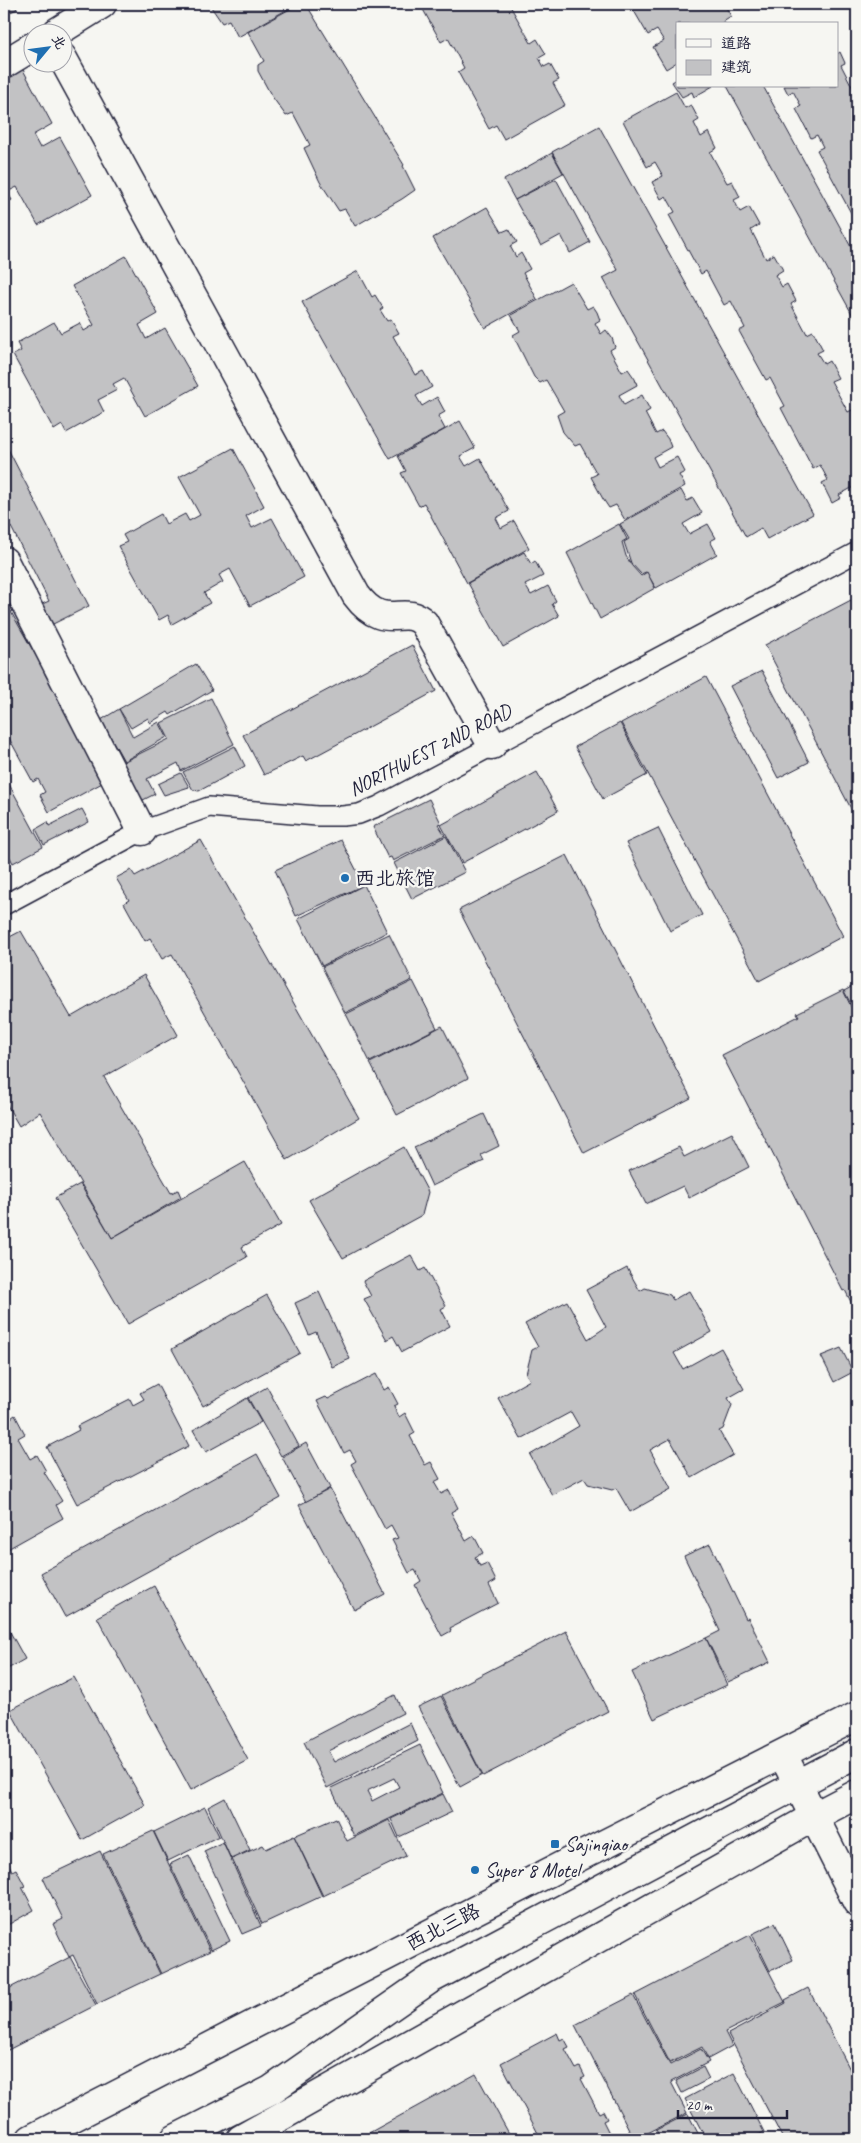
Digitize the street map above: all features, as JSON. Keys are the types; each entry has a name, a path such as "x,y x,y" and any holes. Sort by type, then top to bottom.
{"street":[{"path":"72,23 102,4"},
{"path":"4,64 22,53"},
{"path":"70,72 356,596 365,607 382,616 393,618 410,615 419,619 424,624 492,745"},
{"path":"4,561 142,831"},
{"name":"西北三路","path":"31,2139 857,1716"},
{"name":"西北三路","path":"174,2139 271,2090 429,1980 857,1753"},
{"path":"783,1755 857,1902"},
{"path":"241,2139 857,1794"}],"lane":[{"name":"NORTHWEST 2ND ROAD","path":"4,905 142,831 209,807 318,816 359,814 398,796 857,552"}],"building":[{"path":"4,4 14,4 17,9 4,15"},
{"path":"209,4 297,4 238,37 229,20 222,23"},
{"path":"299,4 306,4 404,165 415,190 355,226 345,209 339,211 320,182 304,148 310,145 293,113 286,116 271,95 258,71 258,65 264,61 248,32"},
{"path":"420,4 509,4 531,43 537,39 546,54 539,58 544,67 550,64 559,80 553,83 565,105 504,139 496,125 489,129 458,72 464,68 448,38 441,42"},
{"path":"630,4 724,4 731,16 724,22 676,22 676,63 666,69 653,47 664,41 657,30 648,35"},
{"path":"840,52 845,63 841,65 857,96 857,224 817,150 823,147 817,135 811,138 796,109 801,106 793,91 788,94 785,88 838,88 838,53"},
{"path":"21,66 22,72 24,72 52,124 33,135 40,148 60,137 92,195 38,225 17,187 7,192 12,200 4,204 4,76"},
{"path":"676,80 676,88 672,82"},
{"path":"676,88 710,88 694,97 692,92 682,97"},
{"path":"728,88 764,88 857,258 857,323"},
{"path":"676,92 685,108 691,105 699,120 694,123 701,137 709,132 717,148 710,152 727,183 732,181 740,197 734,200 740,212 749,207 759,225 751,230 766,259 774,254 783,270 775,275 782,287 787,284 796,301 791,304 807,334 813,331 823,350 817,353 824,364 829,361 838,378 831,381 848,412 856,408 857,485 839,495 841,498 832,503 822,483 828,480 820,465 813,469 781,408 785,406 770,378 766,380 739,331 745,328 731,301 724,305 706,271 701,274 669,215 675,212 666,196 661,199 652,182 663,176 655,162 647,167 623,121"},
{"path":"599,126 813,514 767,539 761,528 746,537 603,278 618,270 552,152"},
{"path":"552,153 563,173 515,200 504,180"},
{"path":"556,179 590,242 570,253 561,235 541,246 515,200"},
{"path":"487,207 502,232 509,229 517,242 510,246 516,257 521,253 530,269 523,273 537,299 485,328 433,238"},
{"path":"126,256 158,314 139,325 146,339 165,328 198,386 145,416 124,378 113,384 117,390 98,400 104,412 66,433 62,425 54,430 13,355 21,351 17,343 54,322 61,333 80,323 84,331 94,325 72,286"},
{"path":"358,271 372,297 375,295 383,308 380,310 387,321 391,319 399,333 393,336 415,375 423,371 432,387 416,396 422,406 437,397 445,412 438,416 445,429 390,459 302,302"},
{"path":"571,282 587,309 593,306 597,312 600,320 595,323 601,334 606,330 612,338 615,347 610,350 622,372 628,369 635,379 637,385 619,395 624,405 642,395 650,410 645,413 656,434 662,431 668,439 671,447 653,457 658,467 677,457 685,472 679,475 685,486 625,520 616,505 609,508 603,499 591,477 597,474 580,444 575,446 563,432 557,415 564,411 546,380 540,383 534,377 513,335 520,331 511,315"},
{"path":"460,421 475,448 460,456 466,466 480,458 509,511 496,518 501,528 514,521 529,548 467,583 424,503 419,506 401,473 406,471 398,456"},
{"path":"233,448 264,506 246,516 252,528 272,518 304,577 250,606 230,569 219,575 223,582 204,593 210,603 172,624 168,615 159,620 118,546 127,542 123,535 161,514 166,524 185,514 189,521 200,515 179,477"},
{"path":"8,449 89,606 51,625 40,605 49,601 11,527 4,531 4,451"},
{"path":"681,490 687,501 693,498 702,513 683,524 689,534 708,524 716,538 710,541 717,554 656,588 646,572 641,574 631,563 624,542 629,539 620,524"},
{"path":"619,524 627,539 622,542 626,556 641,576 647,572 655,588 600,619 567,553"},
{"path":"524,552 531,564 535,561 543,576 525,585 531,595 548,586 556,601 552,604 559,616 503,647 468,583"},
{"path":"4,598 6,601 10,599 16,609 11,612 39,661 46,657 53,670 45,674 57,696 62,694 68,705 63,707 104,782 49,812 40,795 45,792 38,779 33,782 4,729"},
{"path":"851,600 857,613 857,820 765,645"},
{"path":"412,645 436,691 306,761 303,756 264,775 243,735"},
{"path":"196,664 212,690 170,715 168,712 150,723 148,718 131,728 119,709"},
{"path":"762,671 809,762 778,778 730,686"},
{"path":"706,677 843,936 759,981 621,723"},
{"path":"211,698 234,744 181,771 178,763 147,779 155,794 139,802 113,767 169,739 161,723"},
{"path":"119,709 133,737 159,722 167,737 124,761 101,720"},
{"path":"620,723 647,775 603,799 575,747"},
{"path":"235,746 245,766 199,791 193,790 183,772"},
{"path":"537,772 558,811 462,863 441,825"},
{"path":"181,773 189,787 164,795 158,784"},
{"path":"4,775 43,847 13,863 4,846"},
{"path":"429,799 441,823 438,824 445,835 393,861 391,857 388,858 373,827"},
{"path":"82,809 89,822 44,845 36,829 48,822 49,826"},
{"path":"658,828 702,915 670,931 626,843"},
{"path":"446,836 465,872 412,899 394,863"},
{"path":"201,840 359,1118 287,1160 172,954 162,959 150,938 145,941 124,903 129,900 116,878 131,870 135,876"},
{"path":"341,840 364,885 296,916 275,870"},
{"path":"567,855 691,1098 584,1153 459,910"},
{"path":"364,885 387,932 322,966 298,919"},
{"path":"21,931 71,1017 144,975 178,1035 104,1077 171,1193 178,1190 181,1197 112,1238 40,1112 19,1126 4,1100 4,940"},
{"path":"389,934 412,980 345,1013 322,967"},
{"path":"413,981 437,1028 370,1062 346,1014"},
{"path":"857,984 857,1015 844,991"},
{"path":"843,990 857,1019 857,1314 845,1290 843,1291 722,1055 799,1016 797,1013"},
{"path":"442,1026 468,1078 397,1115 370,1063"},
{"path":"484,1114 499,1146 481,1155 484,1161 432,1186 414,1147"},
{"path":"732,1133 749,1167 689,1198 683,1186 646,1204 629,1171 679,1147 684,1157"},
{"path":"404,1147 428,1192 422,1215 343,1258 309,1200"},
{"path":"245,1162 281,1225 242,1247 247,1257 128,1324 55,1198 80,1184 112,1238"},
{"path":"411,1255 420,1271 425,1268 446,1306 441,1309 450,1326 402,1352 393,1336 387,1340 364,1299 371,1296 363,1281"},
{"path":"627,1268 640,1291 645,1288 670,1295 673,1300 689,1291 712,1332 674,1353 683,1369 721,1348 744,1389 728,1398 732,1405 723,1429 719,1431 733,1455 692,1478 670,1439 650,1450 671,1489 630,1512 616,1488 612,1490 588,1484 584,1478 552,1495 530,1455 579,1426 571,1412 521,1439 498,1398 530,1380 526,1374 532,1350 538,1347 525,1324 567,1301 588,1339 606,1327 586,1290"},
{"path":"319,1292 350,1359 332,1367 316,1332 309,1335 295,1303"},
{"path":"267,1295 300,1353 203,1406 172,1349"},
{"path":"841,1348 853,1372 834,1382 821,1356"},
{"path":"376,1374 384,1390 389,1387 398,1404 394,1406 399,1417 405,1413 415,1433 410,1436 425,1465 431,1462 440,1479 434,1482 441,1494 449,1490 458,1508 451,1512 466,1541 474,1536 483,1553 475,1557 480,1566 487,1563 496,1581 489,1585 498,1603 450,1628 451,1631 442,1636 415,1585 421,1581 415,1570 409,1573 392,1540 398,1538 391,1525 385,1529 351,1464 356,1461 350,1450 344,1453 317,1401 326,1397 328,1399"},
{"path":"157,1384 189,1446 77,1504 47,1447 79,1430 77,1426 130,1399 133,1405 144,1399 140,1393"},
{"path":"267,1387 299,1446 281,1456 248,1398"},
{"path":"4,1395 9,1404 4,1407"},
{"path":"247,1398 261,1422 206,1452 193,1430"},
{"path":"4,1412 8,1420 15,1415 25,1434 18,1438 30,1459 37,1455 46,1471 44,1472 62,1501 56,1505 63,1518 4,1551"},
{"path":"306,1443 330,1488 306,1502 282,1457"},
{"path":"257,1454 281,1498 65,1617 41,1573"},
{"path":"330,1489 385,1594 354,1610 299,1505"},
{"path":"710,1544 746,1619 748,1618 770,1662 728,1682 706,1638 720,1631 684,1556"},
{"path":"154,1586 248,1760 191,1790 97,1617"},
{"path":"4,1621 25,1659 4,1671"},
{"path":"566,1631 608,1711 483,1776 442,1695"},
{"path":"706,1638 727,1685 654,1719 632,1672"},
{"path":"74,1677 145,1805 82,1840 10,1710"},
{"path":"395,1695 403,1713 328,1751 334,1762 410,1723 418,1741 327,1788 304,1742"},
{"path":"441,1696 482,1775 460,1787 418,1707"},
{"path":"420,1745 443,1793 354,1836 331,1788","holes":["394,1778 399,1787 372,1801 367,1791"]},
{"path":"443,1794 452,1812 399,1837 391,1819"},
{"path":"225,1798 250,1850 231,1859 208,1807"},
{"path":"205,1807 219,1836 168,1861 154,1832"},
{"path":"336,1818 347,1841 389,1820 406,1856 323,1896 294,1836"},
{"path":"153,1831 210,1951 161,1974 103,1854"},
{"path":"294,1836 322,1896 262,1924 232,1859 263,1845 266,1849"},
{"path":"223,1842 261,1926 242,1934 204,1851"},
{"path":"100,1851 160,1974 97,2004 73,1955 69,1957 53,1924 63,1919 43,1878"},
{"path":"189,1855 230,1941 211,1950 170,1864"},
{"path":"8,1862 12,1871 16,1869 25,1886 22,1887 34,1910 4,1927 4,1864"},
{"path":"775,1923 793,1960 770,1971 752,1934"},
{"path":"750,1935 785,2002 725,2032 732,2046 708,2059 702,2047 670,2063 635,1995"},
{"path":"70,1957 96,2005 4,2052 4,1991"},
{"path":"808,1988 857,2083 857,2139 783,2139 728,2034 786,2003 785,2000"},
{"path":"633,1995 670,2065 701,2049 709,2062 671,2082 687,2113 636,2139 634,2139 575,2025"},
{"path":"557,2033 560,2040 564,2038 569,2047 565,2049 576,2069 580,2067 585,2077 581,2079 599,2113 603,2111 607,2119 603,2121 611,2137 615,2135 617,2139 541,2139 501,2063"},
{"path":"703,2067 709,2079 682,2093 676,2081"},
{"path":"734,2073 764,2132 750,2139 706,2139 685,2099"},
{"path":"476,2074 512,2139 358,2139"},
{"path":"688,2114 701,2139 661,2139 656,2130"}],"place":[{"name":"西北旅馆","path":"345,878"},
{"name":"Sajinqiao","path":"555,1844"},
{"name":"Super 8 Motel","path":"475,1870"}]}
